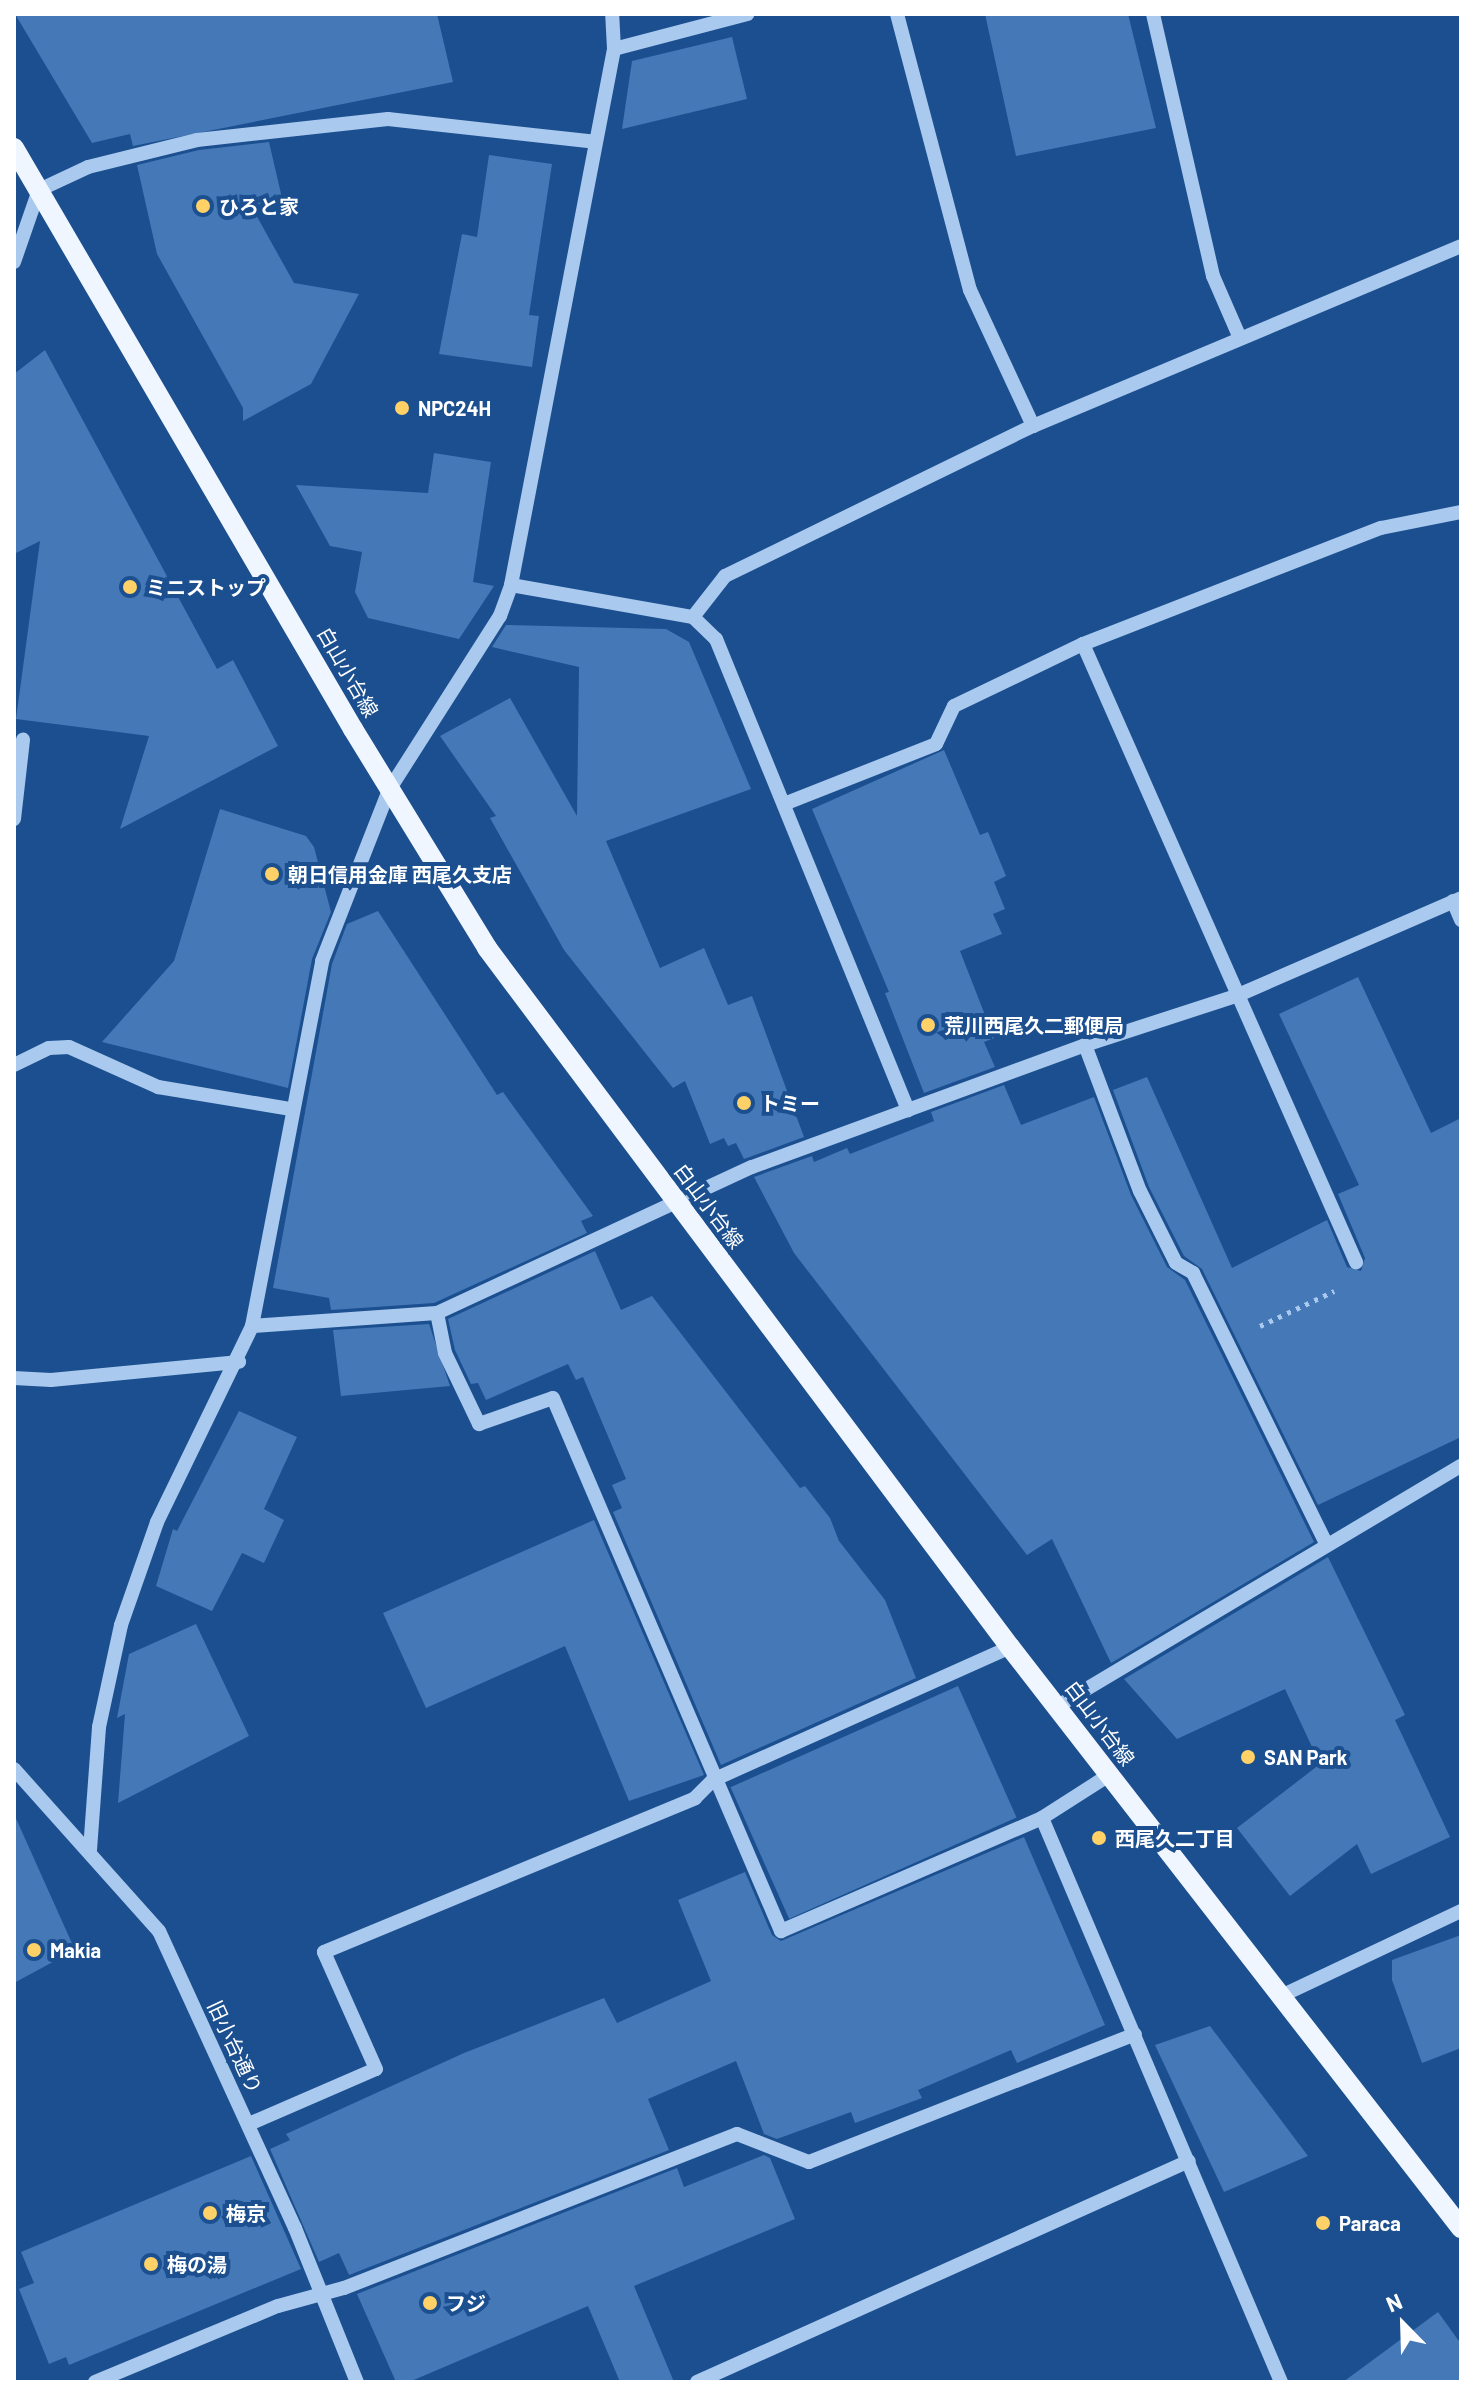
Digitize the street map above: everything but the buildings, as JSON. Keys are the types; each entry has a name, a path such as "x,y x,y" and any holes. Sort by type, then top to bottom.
{"main road":[{"name":"白山小台線","path":"14,148 389,790 487,948 1010,1647 1461,2228"}],"street":[{"path":"90,1850 99,1727 121,1625 157,1522 239,1362 252,1326 291,1109 322,961 389,790 500,616 511,585 614,49 612,14"},
{"path":"614,49 747,14"},
{"path":"897,14 970,290 1033,426"},
{"path":"1153,14 1213,276 1240,338"},
{"path":"14,262 39,190 88,167 197,140 388,119 595,142"},
{"path":"693,617 725,576 1033,426 1461,246"},
{"path":"784,804 936,744 954,706 1083,644 1381,528 1461,512"},
{"path":"511,585 693,617 716,639 908,1110"},
{"path":"1083,644 1356,1262"},
{"path":"14,819 23,740"},
{"path":"252,1326 437,1313 676,1201 908,1110 1085,1045 1236,996 1457,900 1461,920"},
{"path":"1085,1045 1140,1191 1176,1263 1193,1273 1327,1545"},
{"path":"14,1065 49,1048 69,1047 158,1087 291,1109"},
{"path":"437,1313 445,1353 479,1424 553,1398 711,1763 713,1780 781,1931 1042,1818 1109,1775"},
{"path":"14,1378 51,1380 239,1362"},
{"path":"1058,1706 1461,1466"},
{"path":"249,2124 376,2069 324,1952 695,1798 713,1780 1010,1647"},
{"name":"旧小台通り","path":"14,1769 90,1850 159,1931 249,2124 357,2382"},
{"path":"1042,1818 1281,2382"},
{"path":"1281,1996 1461,1911"},
{"path":"95,2382 737,2134 809,2162 1135,2034"},
{"path":"697,2382 1189,2161"}],"path":[{"path":"1227,1341 1363,1277 1356,1262"}],"place":[{"name":"ひろと家","path":"203,206"},
{"name":"NPC24H","path":"402,408"},
{"name":"ミニストップ","path":"130,587"},
{"name":"朝日信用金庫 西尾久支店","path":"272,874"},
{"name":"荒川西尾久二郵便局","path":"928,1025"},
{"name":"トミー","path":"744,1103"},
{"name":"SAN Park","path":"1248,1757"},
{"name":"西尾久二丁目","path":"1099,1838"},
{"name":"Makia","path":"34,1950"},
{"name":"梅京","path":"210,2213"},
{"name":"Paraca","path":"1323,2223"},
{"name":"梅の湯","path":"151,2264"},
{"name":"フジ","path":"430,2303"}]}
